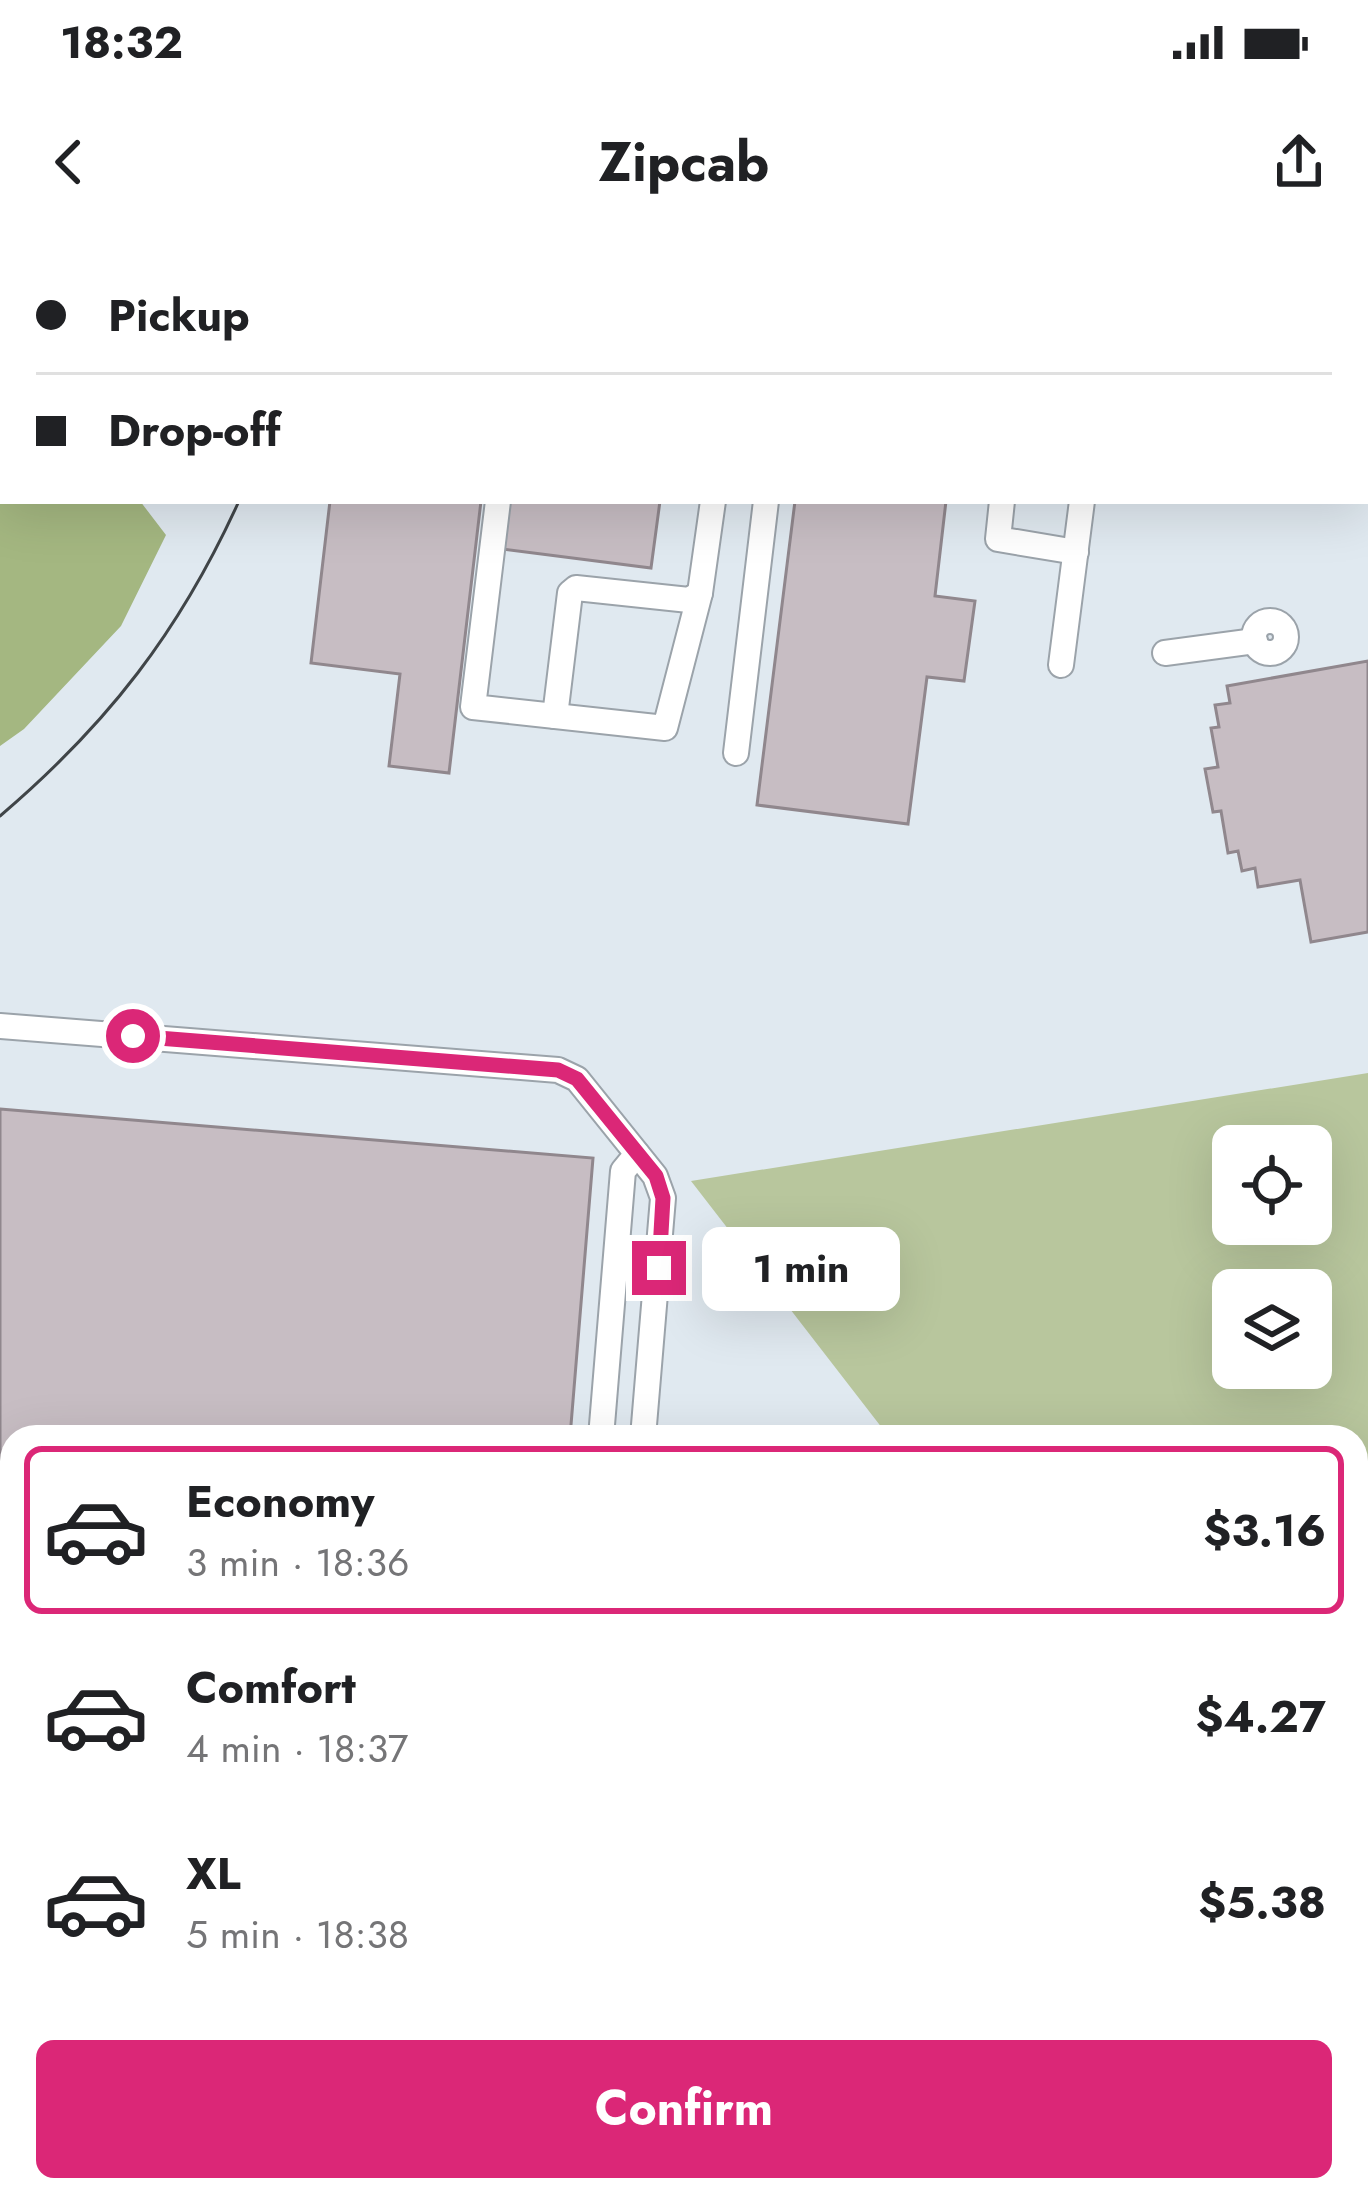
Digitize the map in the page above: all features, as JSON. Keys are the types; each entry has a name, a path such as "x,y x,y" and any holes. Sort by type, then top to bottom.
{"street":[{"path":"498,504 473,707 665,728 700,593 713,504"},
{"path":"736,753 766,504"},
{"path":"1002,504 998,539 1076,552"},
{"path":"1061,665 1082,504"},
{"path":"555,716 570,593 577,587 688,600 700,593"},
{"path":"1165,653 1255,641"},
{"path":"0,1026 558,1070 577,1079 656,1176 663,1198 644,1425"},
{"path":"603,1425 621,1183 628,1162 638,1154"}],"green space":[{"path":"0,504 142,504 166,535 121,626 24,729 0,746"},
{"path":"1368,1073 1368,1425 880,1425 691,1181"}],"building":[{"path":"330,504 481,504 449,773 389,766 400,674 311,663"},
{"path":"508,504 660,504 651,568 502,549"},
{"path":"795,504 946,504 935,596 975,601 964,681 927,677 908,824 757,805"},
{"path":"1368,661 1368,932 1311,942 1300,880 1258,887 1255,868 1242,871 1238,851 1228,853 1221,811 1213,812 1205,769 1218,767 1211,728 1219,727 1215,705 1230,703 1227,686"},
{"path":"0,1109 593,1158 571,1425 0,1425"}],"tram line":[{"path":"0,816 75,746 138,673 192,592 238,504"}],"route":[{"path":"133,1036 558,1070 577,1079 656,1176 663,1198 659,1268"}]}
